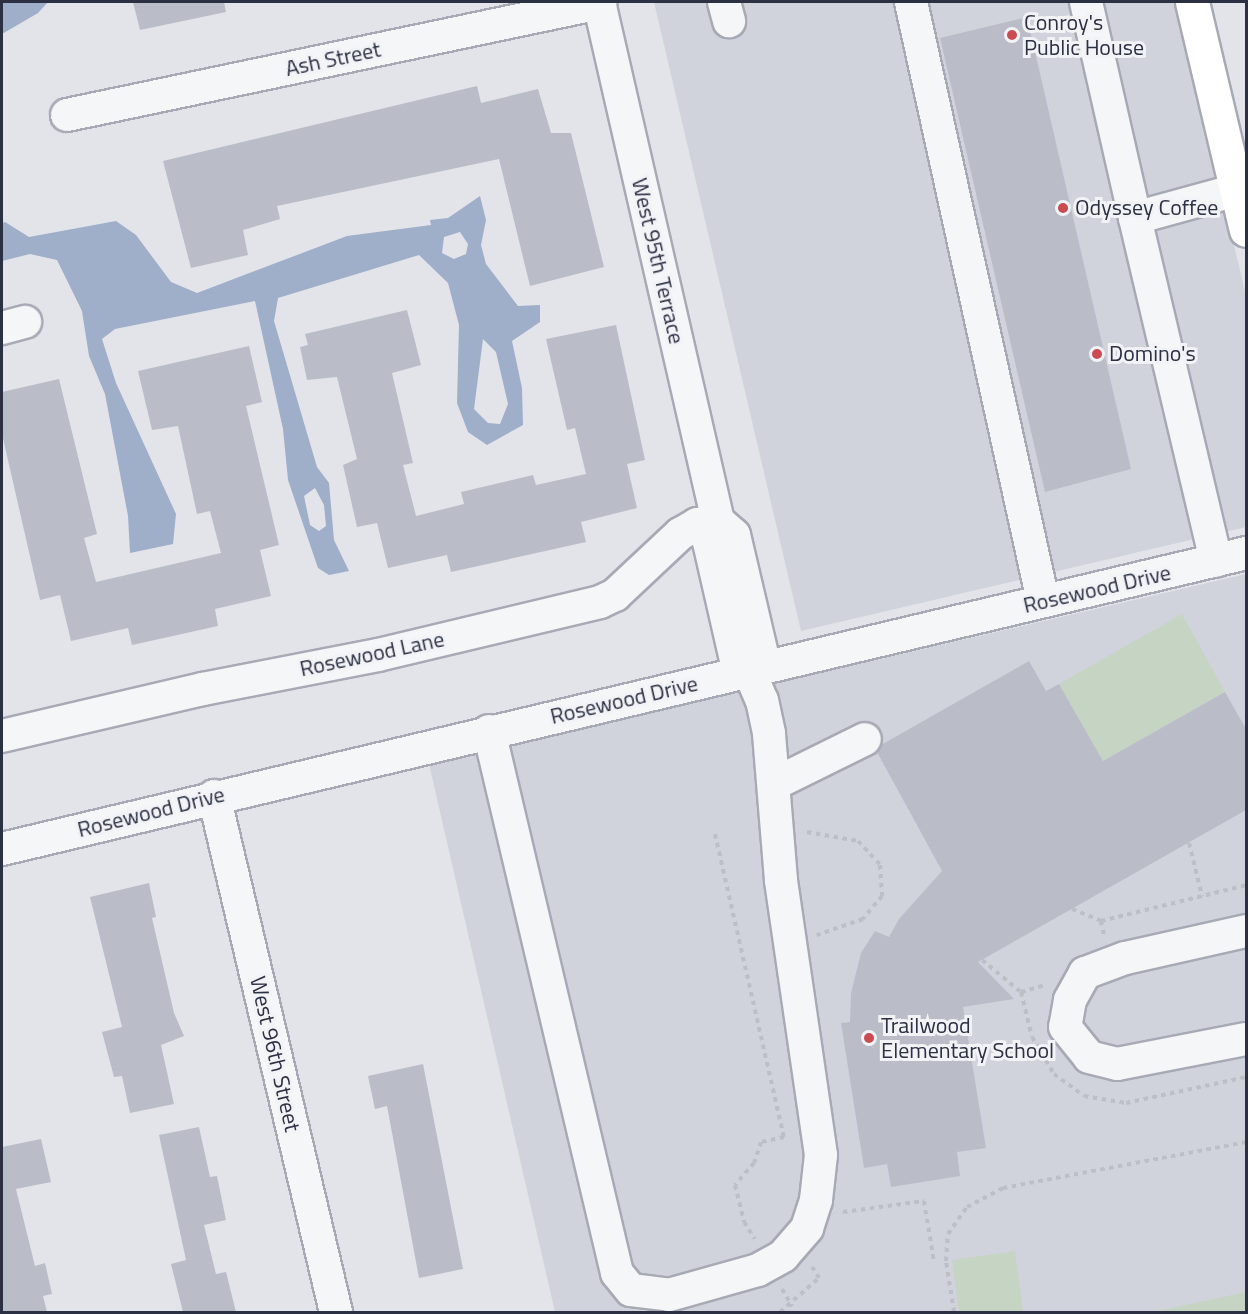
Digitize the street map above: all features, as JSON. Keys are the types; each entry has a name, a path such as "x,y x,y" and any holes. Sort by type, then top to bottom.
{"main road":[{"path":"1192,2 1246,230"}],"street":[{"name":"Ash Street","path":"67,115 600,2"},
{"name":"West 95th Terrace","path":"489,731 617,1273 631,1290 649,1295 669,1294 758,1270 783,1256 807,1228 816,1200 821,1155 781,880 776,783 765,712 751,670 734,535 717,521 600,2"},
{"path":"911,2 1044,601"},
{"path":"1086,2 1216,561"},
{"path":"1135,218 1237,190"},
{"name":"Rosewood Lane","path":"2,736 203,689 378,655 600,602 615,595 680,534 698,524 717,521"},
{"name":"Rosewood Drive","path":"2,849 214,796 1246,553"},
{"path":"776,783 865,739"},
{"name":"West 96th Street","path":"214,796 336,1312"},
{"path":"1246,931 1125,958 1085,973 1070,1000 1065,1027 1089,1057 1117,1064 1246,1040"}],"path":[{"path":"805,831 858,841 880,865 882,896 863,919 813,936"},
{"path":"715,834 784,1137 761,1142 754,1164 735,1185 744,1222 759,1245"},
{"path":"1189,843 1202,896"},
{"path":"1072,909 1101,921 1246,885"},
{"path":"1101,921 1105,942"},
{"path":"982,960 1021,992 1050,983"},
{"path":"954,1312 946,1261 948,1234 968,1207 1004,1188 1246,1142"},
{"path":"836,1214 924,1201 934,1262"},
{"path":"780,1312 813,1286 819,1278 815,1272"}],"shaded area":[{"path":"654,2 1177,2 1246,296 1246,527 801,631"},
{"name":"Trailwood Elementary School","path":"1246,574 1246,1312 555,1312 429,764"}],"green space":[{"path":"1182,614 1225,692 1103,761 1059,684"},
{"path":"1015,1251 1023,1312 959,1312 952,1260"},
{"path":"1246,1292 1246,1312 1153,1312"}],"water":[{"path":"2,2 48,2 38,13 2,34"},
{"path":"480,196 486,220 481,245 486,264 518,306 540,305 540,322 512,341 522,388 523,425 487,445 468,432 457,403 459,325 448,283 419,255 278,298 274,321 317,467 329,483 334,540 349,571 329,575 318,568 288,480 283,429 255,301 115,329 102,339 116,383 176,514 173,544 130,553 128,516 105,394 89,356 82,311 57,260 30,254 2,261 2,223 5,222 29,237 116,221 136,235 171,282 197,293 347,236 431,225 430,220 448,218","holes":["460,232 468,244 466,254 454,259 442,253 444,237","483,339 496,352 508,404 500,424 488,423 474,409","315,488 324,505 326,526 319,531 310,525 304,496"]}],"building":[{"path":"133,2 224,2 226,12 140,30"},
{"path":"1027,17 1131,469 1045,492 940,38"},
{"path":"477,86 481,103 538,89 551,133 571,133 604,267 530,286 499,159 277,206 280,219 243,230 248,255 191,268 163,161"},
{"path":"407,310 421,365 392,373 413,463 403,465 416,516 464,504 461,492 533,475 536,485 586,474 575,428 567,430 546,339 616,325 645,460 627,464 637,508 581,522 586,542 451,572 447,555 388,568 377,523 357,527 343,465 357,459 337,377 307,380 300,347 308,345 305,334"},
{"path":"249,346 262,402 246,406 279,545 260,550 271,596 215,609 218,626 132,645 128,628 71,641 60,595 40,600 2,434 2,392 59,379 97,534 84,538 96,582 221,553 210,511 197,514 178,426 152,430 138,371"},
{"name":"Trailwood Elementary School","path":"1029,661 1046,691 1059,684 1103,761 1225,692 1246,729 1246,810 978,962 1014,999 963,1007 986,1148 957,1152 960,1176 891,1187 887,1164 864,1168 841,1023 850,1022 851,993 861,953 875,931 889,937 899,919 942,871 877,752 881,745"},
{"path":"149,883 156,917 152,918 174,1013 184,1036 161,1045 174,1104 130,1113 122,1076 114,1077 102,1032 122,1027 90,897"},
{"path":"423,1064 463,1269 419,1278 387,1106 375,1109 368,1076"},
{"path":"199,1127 210,1177 217,1176 226,1220 204,1225 216,1274 226,1272 236,1312 183,1312 171,1264 186,1260 159,1135"},
{"path":"41,1139 51,1182 16,1189 35,1266 45,1263 52,1294 43,1296 47,1312 2,1312 2,1147"}],"place":[{"name":"Conroy's Public House","path":"1012,35"},
{"name":"Odyssey Coffee","path":"1063,208"},
{"name":"Domino's","path":"1097,354"},
{"name":"Trailwood Elementary School","path":"869,1038"}]}
